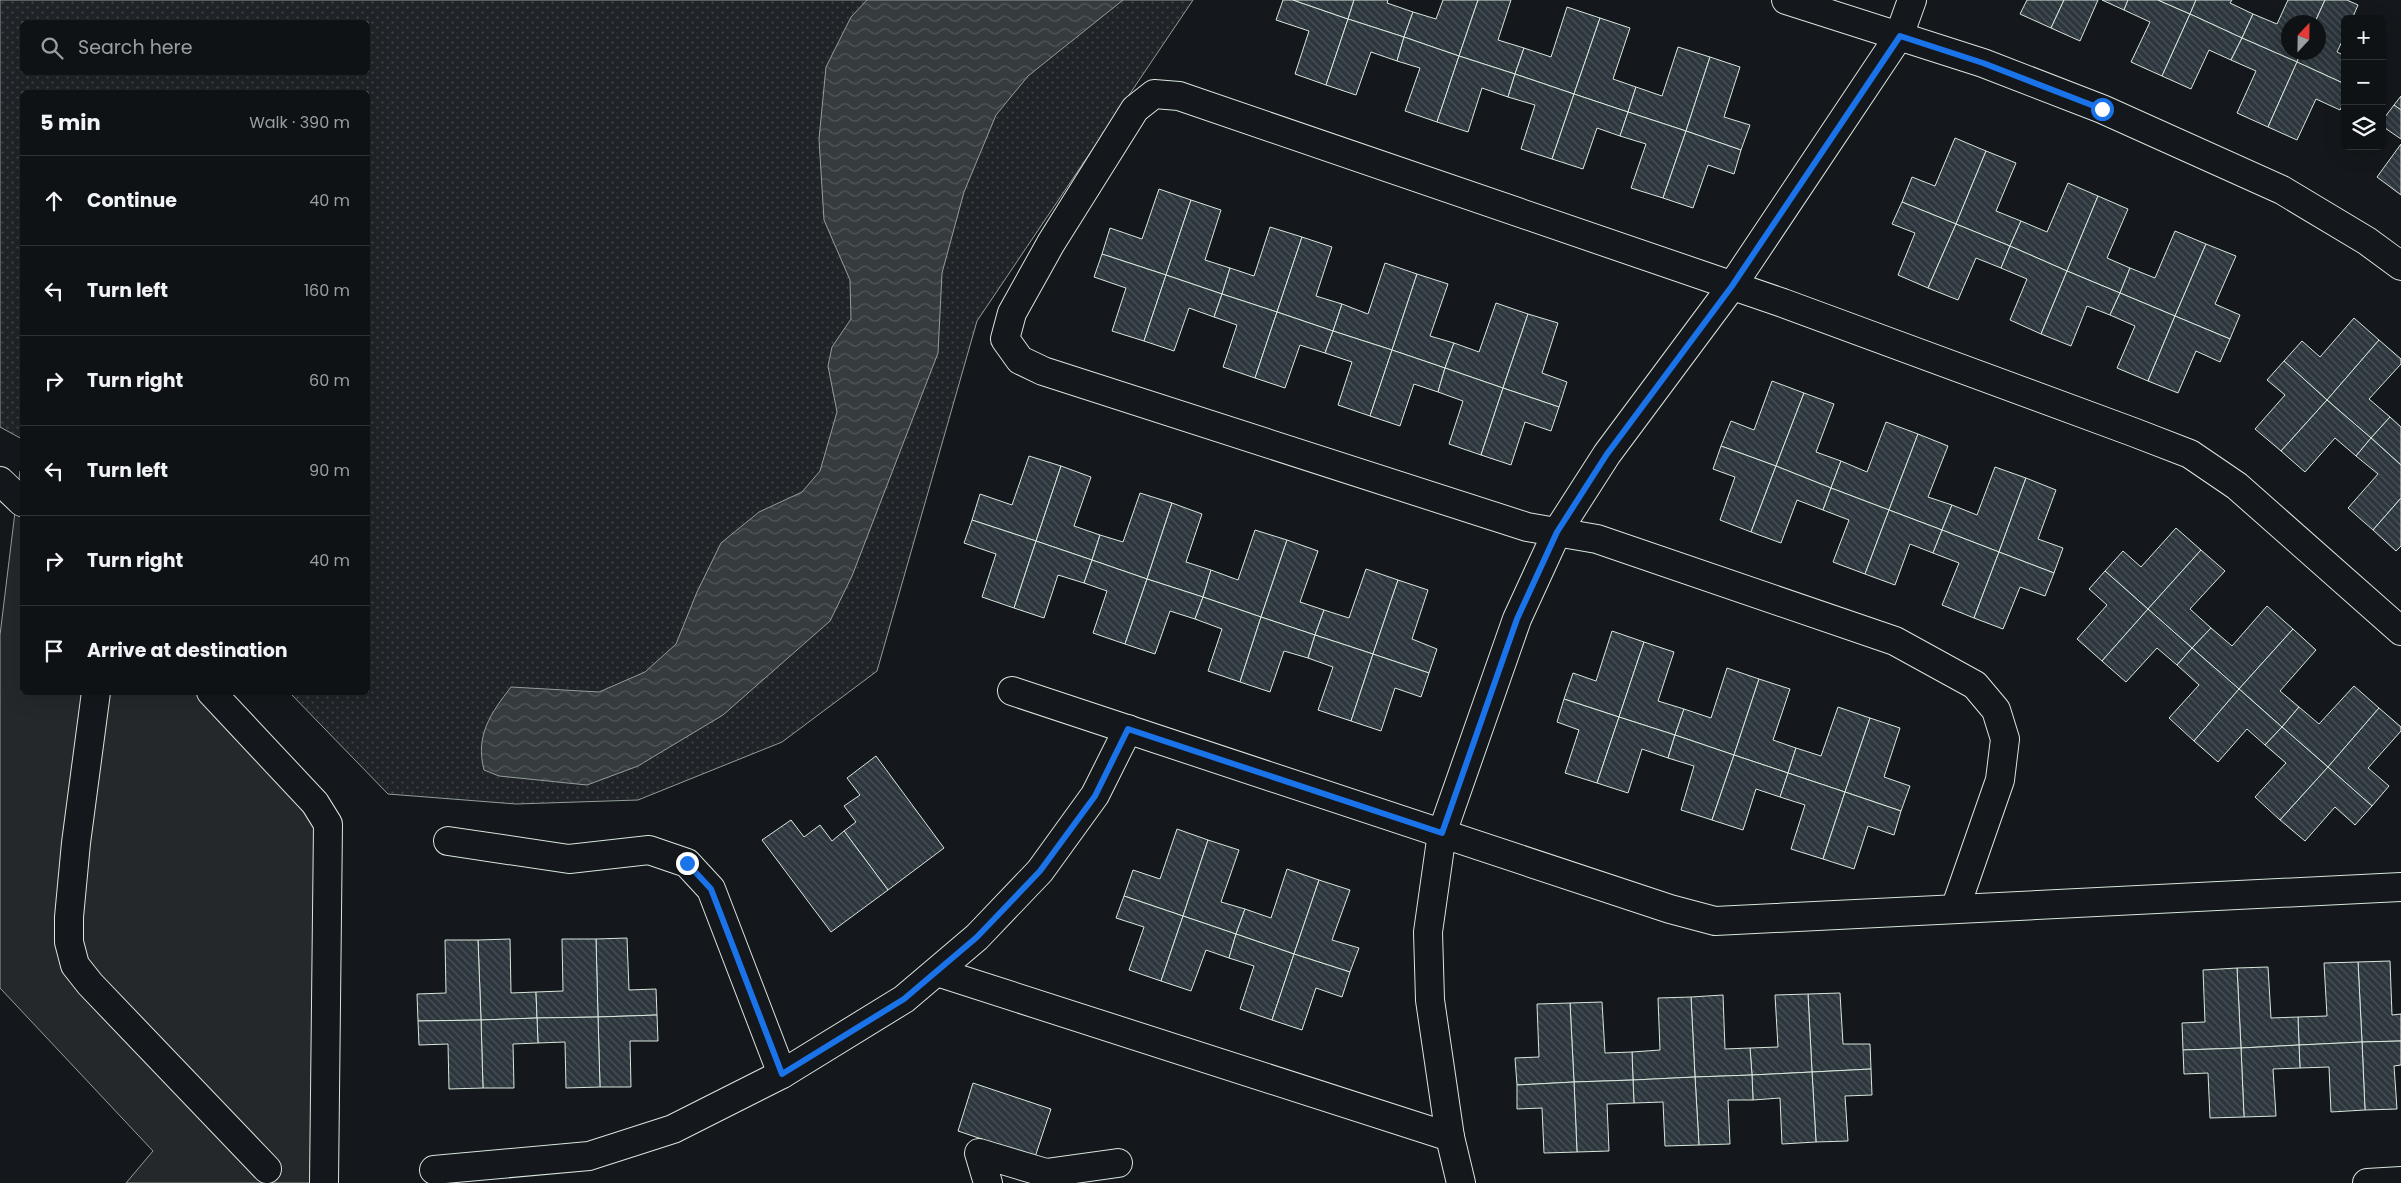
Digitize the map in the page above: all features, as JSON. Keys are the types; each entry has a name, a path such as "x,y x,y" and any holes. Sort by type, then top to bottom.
{"street":[{"path":"1786,0 1983,63 2102,109 2282,190 2367,241 2401,266"},
{"path":"1461,1183 1450,1137 1430,1000 1428,932 1442,833 1517,619 1557,532 1607,454 1732,286 1900,36 1912,0"},
{"path":"1955,909 2000,780 2006,738 1996,710 1975,685 1895,641 1597,539 1517,524 1044,371 1020,360 1005,338 1012,313 1051,243 1135,109 1154,94 1179,96 1732,286 2124,428 2190,454 2237,486 2401,631"},
{"path":"0,481 20,500"},
{"path":"1012,691 1670,909 1715,921 2401,886"},
{"path":"96,695 76,843 69,918 69,942 75,965 90,984 267,1169"},
{"path":"214,695 315,803 328,824 327,1052 324,1183"},
{"path":"434,1170 589,1156 673,1129 782,1074 904,999 977,937 1040,871 1095,796 1128,729"},
{"path":"448,841 569,858 649,850 687,863 711,889 782,1074"},
{"path":"937,972 1450,1137"},
{"path":"988,1183 979,1153 1046,1172 1118,1163"},
{"path":"2367,1183 2401,1181"}],"shaded area":[{"path":"0,0 1193,0 977,321 877,671 782,742 638,800 516,804 388,794 292,695 370,695 370,90 20,90 20,438 0,427"},
{"path":"20,471 20,695 228,695 336,811 323,1183 126,1183 153,1151 0,988 0,635"}],"water":[{"path":"867,0 1123,0 1028,76 996,115 964,192 942,273 938,353 852,576 830,621 723,715 638,766 587,785 499,776 484,770 482,757 483,735 491,715 511,687 599,692 645,672 676,644 697,592 721,543 759,512 802,492 820,471 837,412 828,366 832,347 851,319 850,280 824,220 819,139 826,67 851,17"}],"building":[{"path":"1283,0 1293,0 1348,19 1326,85 1295,74 1309,31 1276,20"},
{"path":"1293,0 1354,0 1348,19"},
{"path":"1354,0 1388,0 1387,3 1413,12 1404,37 1348,19"},
{"path":"1443,0 1478,0 1459,56 1404,37 1413,12 1436,19"},
{"path":"1478,0 1511,0 1498,40 1524,48 1515,74 1459,56"},
{"path":"2027,0 2064,0 2051,28 2020,14"},
{"path":"2064,0 2098,0 2080,41 2051,28"},
{"path":"2102,0 2128,0 2124,10"},
{"path":"2128,0 2158,0 2190,14 2162,76 2131,62 2150,22 2124,10"},
{"path":"2158,0 2196,0 2190,14"},
{"path":"2196,0 2232,0 2230,3 2253,14 2242,38 2190,14"},
{"path":"2288,0 2325,0 2318,15 2281,15"},
{"path":"2325,0 2347,0 2358,5 2354,15 2341,15 2341,44 2337,52 2341,54 2341,82 2297,62 2298,60 2326,60 2326,15 2318,15"},
{"path":"1567,7 1600,18 1574,94 1515,74 1524,48 1551,57"},
{"path":"2190,14 2242,38 2231,60 2209,50 2191,89 2162,76"},
{"path":"2253,14 2277,24 2281,15 2281,55 2242,38"},
{"path":"1600,18 1630,28 1613,79 1636,87 1628,112 1574,94"},
{"path":"1348,19 1404,37 1397,61 1371,52 1356,95 1326,85"},
{"path":"1404,37 1459,56 1437,122 1405,111 1420,68 1397,61"},
{"path":"2242,38 2281,55 2281,60 2297,62 2268,127 2237,113 2256,71 2231,60"},
{"path":"1678,47 1710,57 1686,131 1628,112 1636,87 1662,96"},
{"path":"1459,56 1515,74 1508,97 1482,88 1468,132 1437,122"},
{"path":"1710,57 1740,67 1724,117 1750,125 1741,150 1686,131"},
{"path":"2297,62 2341,82 2340,110 2316,99 2297,140 2268,127"},
{"path":"1515,74 1574,94 1552,159 1521,149 1535,105 1508,97"},
{"path":"1574,94 1628,112 1620,136 1597,128 1583,169 1552,159"},
{"path":"2401,96 2401,110 2394,105"},
{"path":"2394,105 2401,110 2401,139 2386,129 2386,116"},
{"path":"1628,112 1686,131 1663,198 1631,188 1646,144 1620,136"},
{"path":"1686,131 1741,150 1734,174 1708,165 1693,208 1663,198"},
{"path":"1955,138 1986,151 1956,224 1902,202 1912,177 1935,186"},
{"path":"2401,144 2401,195 2377,177"},
{"path":"1986,151 2016,163 1996,211 2021,221 2010,246 1956,224"},
{"path":"2068,183 2098,196 2067,271 2010,246 2021,221 2047,232"},
{"path":"1159,189 1191,200 1166,275 1102,254 1110,228 1142,239"},
{"path":"2098,196 2128,209 2107,258 2130,268 2120,293 2067,271"},
{"path":"1191,200 1221,210 1205,260 1230,268 1222,294 1166,275"},
{"path":"1902,202 1956,224 1928,288 1898,275 1915,233 1892,224"},
{"path":"1956,224 2010,246 2001,268 1976,258 1958,300 1928,288"},
{"path":"1270,227 1302,237 1277,312 1222,294 1230,268 1254,276"},
{"path":"2175,231 2206,244 2175,316 2120,293 2130,268 2155,278"},
{"path":"1302,237 1332,247 1316,296 1342,304 1333,331 1277,312"},
{"path":"2206,244 2236,256 2215,304 2240,315 2230,339 2175,316"},
{"path":"2010,246 2067,271 2041,334 2010,320 2027,279 2001,268"},
{"path":"1102,254 1166,275 1144,341 1112,331 1126,288 1094,277"},
{"path":"1385,263 1417,274 1392,350 1333,331 1342,304 1368,314"},
{"path":"2067,271 2120,293 2110,315 2087,306 2071,346 2041,334"},
{"path":"1417,274 1448,284 1430,336 1454,343 1445,368 1392,350"},
{"path":"1166,275 1222,294 1214,317 1189,308 1174,351 1144,341"},
{"path":"2120,293 2175,316 2148,381 2117,368 2135,326 2110,315"},
{"path":"1222,294 1277,312 1255,378 1223,367 1237,325 1214,317"},
{"path":"1496,303 1528,314 1503,388 1445,368 1454,343 1479,352"},
{"path":"1277,312 1333,331 1325,353 1300,345 1285,388 1255,378"},
{"path":"1528,314 1558,323 1542,373 1567,382 1559,407 1503,388"},
{"path":"2175,316 2230,339 2220,362 2196,351 2178,393 2148,381"},
{"path":"2354,318 2379,340 2327,400 2284,361 2302,341 2320,357"},
{"path":"1333,331 1392,350 1370,416 1338,405 1352,362 1325,353"},
{"path":"2379,340 2401,359 2401,364 2369,399 2390,417 2371,438 2327,400"},
{"path":"1392,350 1445,368 1438,392 1414,384 1400,426 1370,416"},
{"path":"2284,361 2327,400 2281,451 2255,429 2285,395 2267,380"},
{"path":"1445,368 1503,388 1481,455 1449,444 1463,401 1438,392"},
{"path":"1772,381 1804,393 1776,466 1721,446 1731,421 1754,430"},
{"path":"1503,388 1559,407 1551,431 1525,422 1511,465 1481,455"},
{"path":"1804,393 1834,404 1816,452 1841,461 1831,488 1776,466"},
{"path":"2327,400 2371,438 2356,456 2335,438 2305,472 2281,451"},
{"path":"2390,417 2401,427 2401,465 2371,438"},
{"path":"1886,422 1918,434 1889,510 1831,488 1841,461 1867,472"},
{"path":"1918,434 1948,446 1928,497 1952,505 1942,530 1889,510"},
{"path":"2371,438 2401,465 2401,498 2373,530 2348,508 2378,474 2356,456"},
{"path":"1721,446 1776,466 1751,532 1720,520 1735,477 1713,469"},
{"path":"1029,456 1061,466 1036,541 972,520 980,494 1012,505"},
{"path":"1061,466 1091,477 1074,526 1100,535 1092,560 1036,541"},
{"path":"1776,466 1831,488 1823,510 1797,500 1781,543 1751,532"},
{"path":"1995,467 2026,478 1999,552 1942,530 1952,505 1977,515"},
{"path":"2026,478 2056,490 2038,539 2063,548 2054,573 1999,552"},
{"path":"1831,488 1889,510 1865,574 1833,562 1849,520 1823,510"},
{"path":"1140,493 1172,503 1147,579 1092,560 1100,535 1123,542"},
{"path":"2401,498 2401,546 2396,551 2373,530"},
{"path":"1172,503 1202,514 1186,562 1211,570 1203,597 1147,579"},
{"path":"1889,510 1942,530 1933,553 1910,544 1895,585 1865,574"},
{"path":"972,520 1036,541 1014,608 982,597 996,554 964,543"},
{"path":"2176,528 2201,550 2148,609 2105,571 2123,551 2141,567"},
{"path":"1255,530 1287,540 1261,617 1203,597 1211,570 1238,580"},
{"path":"1942,530 1999,552 1974,618 1942,605 1959,563 1933,553"},
{"path":"1287,540 1318,551 1300,602 1324,610 1315,635 1261,617"},
{"path":"1036,541 1092,560 1084,583 1058,575 1044,618 1014,608"},
{"path":"2201,550 2225,571 2190,609 2211,628 2192,648 2148,609"},
{"path":"1999,552 2054,573 2045,596 2020,587 2003,629 1974,618"},
{"path":"1092,560 1147,579 1125,644 1093,633 1107,591 1084,583"},
{"path":"1366,569 1398,580 1373,654 1315,635 1324,610 1349,618"},
{"path":"2105,571 2148,609 2102,661 2077,639 2107,605 2089,589"},
{"path":"1147,579 1203,597 1195,619 1170,611 1155,654 1125,644"},
{"path":"1398,580 1428,590 1412,639 1437,649 1429,673 1373,654"},
{"path":"1203,597 1261,617 1240,682 1208,671 1222,629 1195,619"},
{"path":"2267,606 2293,629 2239,689 2192,648 2211,628 2232,646"},
{"path":"2148,609 2192,648 2177,665 2157,648 2126,682 2102,661"},
{"path":"1261,617 1315,635 1308,658 1284,651 1270,692 1240,682"},
{"path":"2293,629 2316,650 2280,691 2299,707 2282,727 2239,689"},
{"path":"1612,631 1644,642 1619,717 1564,699 1573,673 1596,681"},
{"path":"1315,635 1373,654 1351,721 1318,710 1333,667 1308,658"},
{"path":"1644,642 1674,652 1658,701 1684,709 1675,735 1619,717"},
{"path":"2192,648 2239,689 2194,741 2169,718 2199,685 2177,665"},
{"path":"1373,654 1429,673 1421,697 1395,688 1381,731 1351,721"},
{"path":"1727,668 1759,679 1734,755 1675,735 1684,709 1711,718"},
{"path":"1759,679 1790,689 1773,740 1796,748 1788,773 1734,755"},
{"path":"2354,686 2379,708 2328,767 2282,727 2299,707 2319,724"},
{"path":"2239,689 2282,727 2265,745 2247,729 2218,762 2194,741"},
{"path":"1564,699 1619,717 1597,783 1565,773 1579,730 1557,722"},
{"path":"1838,707 1870,718 1845,792 1788,773 1796,748 1821,756"},
{"path":"2379,708 2401,727 2401,731 2368,768 2389,786 2372,806 2328,767"},
{"path":"1619,717 1675,735 1668,758 1642,749 1628,793 1597,783"},
{"path":"1870,718 1900,728 1884,777 1910,786 1901,811 1845,792"},
{"path":"2282,727 2328,767 2280,820 2255,797 2286,763 2265,745"},
{"path":"1675,735 1734,755 1712,820 1681,810 1694,766 1668,758"},
{"path":"1734,755 1788,773 1780,797 1756,789 1743,830 1712,820"},
{"path":"876,756 944,848 888,890 844,831 856,822 844,806 860,795 847,778"},
{"path":"2328,767 2372,806 2355,825 2335,807 2305,841 2280,820"},
{"path":"1788,773 1845,792 1823,859 1791,849 1805,805 1780,797"},
{"path":"1845,792 1901,811 1894,835 1868,826 1854,869 1823,859"},
{"path":"791,820 804,837 820,825 832,841 844,831 888,890 831,932 762,840"},
{"path":"1177,829 1208,840 1183,916 1124,896 1133,870 1160,879"},
{"path":"1208,840 1239,850 1221,902 1245,909 1236,934 1183,916"},
{"path":"1287,869 1319,880 1294,954 1236,934 1245,909 1271,918"},
{"path":"1319,880 1350,890 1332,940 1359,948 1350,972 1294,954"},
{"path":"1124,896 1183,916 1161,981 1129,970 1144,927 1116,918"},
{"path":"1183,916 1236,934 1229,958 1206,950 1191,991 1161,981"},
{"path":"1236,934 1294,954 1272,1020 1240,1009 1254,966 1229,958"},
{"path":"627,938 629,990 656,989 657,1015 598,1017 596,939"},
{"path":"510,939 511,993 536,992 537,1018 481,1020 478,940"},
{"path":"562,939 596,939 598,1017 537,1018 536,992 563,991"},
{"path":"445,940 478,940 481,1020 418,1021 417,994 446,993"},
{"path":"1294,954 1350,972 1342,997 1316,988 1302,1030 1272,1020"},
{"path":"2390,961 2392,1015 2401,1014 2401,1041 2362,1042 2358,962"},
{"path":"2358,962 2362,1042 2299,1045 2298,1017 2327,1016 2324,963"},
{"path":"2268,967 2271,1018 2298,1017 2299,1045 2241,1048 2237,968"},
{"path":"2237,968 2241,1048 2183,1050 2182,1023 2205,1022 2203,970"},
{"path":"1840,993 1843,1044 1870,1044 1871,1069 1812,1072 1808,994"},
{"path":"1808,994 1812,1072 1752,1075 1750,1048 1778,1047 1775,995"},
{"path":"1723,995 1725,1049 1750,1048 1752,1075 1695,1077 1691,997"},
{"path":"1691,997 1695,1077 1633,1080 1632,1052 1660,1050 1658,998"},
{"path":"1602,1002 1605,1053 1632,1052 1633,1080 1574,1082 1570,1003"},
{"path":"1570,1003 1574,1082 1517,1085 1515,1058 1539,1057 1537,1004"},
{"path":"657,1015 658,1041 630,1041 631,1087 600,1087 598,1017"},
{"path":"598,1017 600,1087 566,1088 565,1042 538,1043 537,1018"},
{"path":"537,1018 538,1043 513,1044 514,1088 483,1088 481,1020"},
{"path":"481,1020 483,1088 449,1089 448,1044 419,1045 418,1021"},
{"path":"2401,1041 2401,1065 2394,1066 2397,1109 2365,1110 2362,1042"},
{"path":"2362,1042 2365,1110 2331,1112 2329,1067 2300,1068 2299,1045"},
{"path":"2299,1045 2300,1068 2273,1069 2276,1116 2244,1117 2241,1048"},
{"path":"2241,1048 2244,1117 2210,1118 2208,1073 2184,1074 2183,1050"},
{"path":"1871,1069 1872,1095 1845,1096 1848,1141 1816,1142 1812,1072"},
{"path":"1812,1072 1816,1142 1782,1144 1780,1098 1753,1100 1752,1075"},
{"path":"1752,1075 1753,1100 1728,1100 1730,1144 1699,1145 1695,1077"},
{"path":"1695,1077 1699,1145 1665,1146 1663,1102 1634,1103 1633,1080"},
{"path":"1633,1080 1634,1103 1607,1104 1609,1151 1577,1152 1574,1082"},
{"path":"1574,1082 1577,1152 1544,1153 1542,1108 1517,1109 1517,1085"},
{"path":"973,1083 1051,1109 1035,1157 958,1131"}],"route":[{"path":"687,863 711,889 782,1074 904,999 977,937 1040,871 1095,796 1128,729 1442,833 1517,619 1557,532 1607,454 1732,286 1900,36 1983,63 2102,109"}]}
